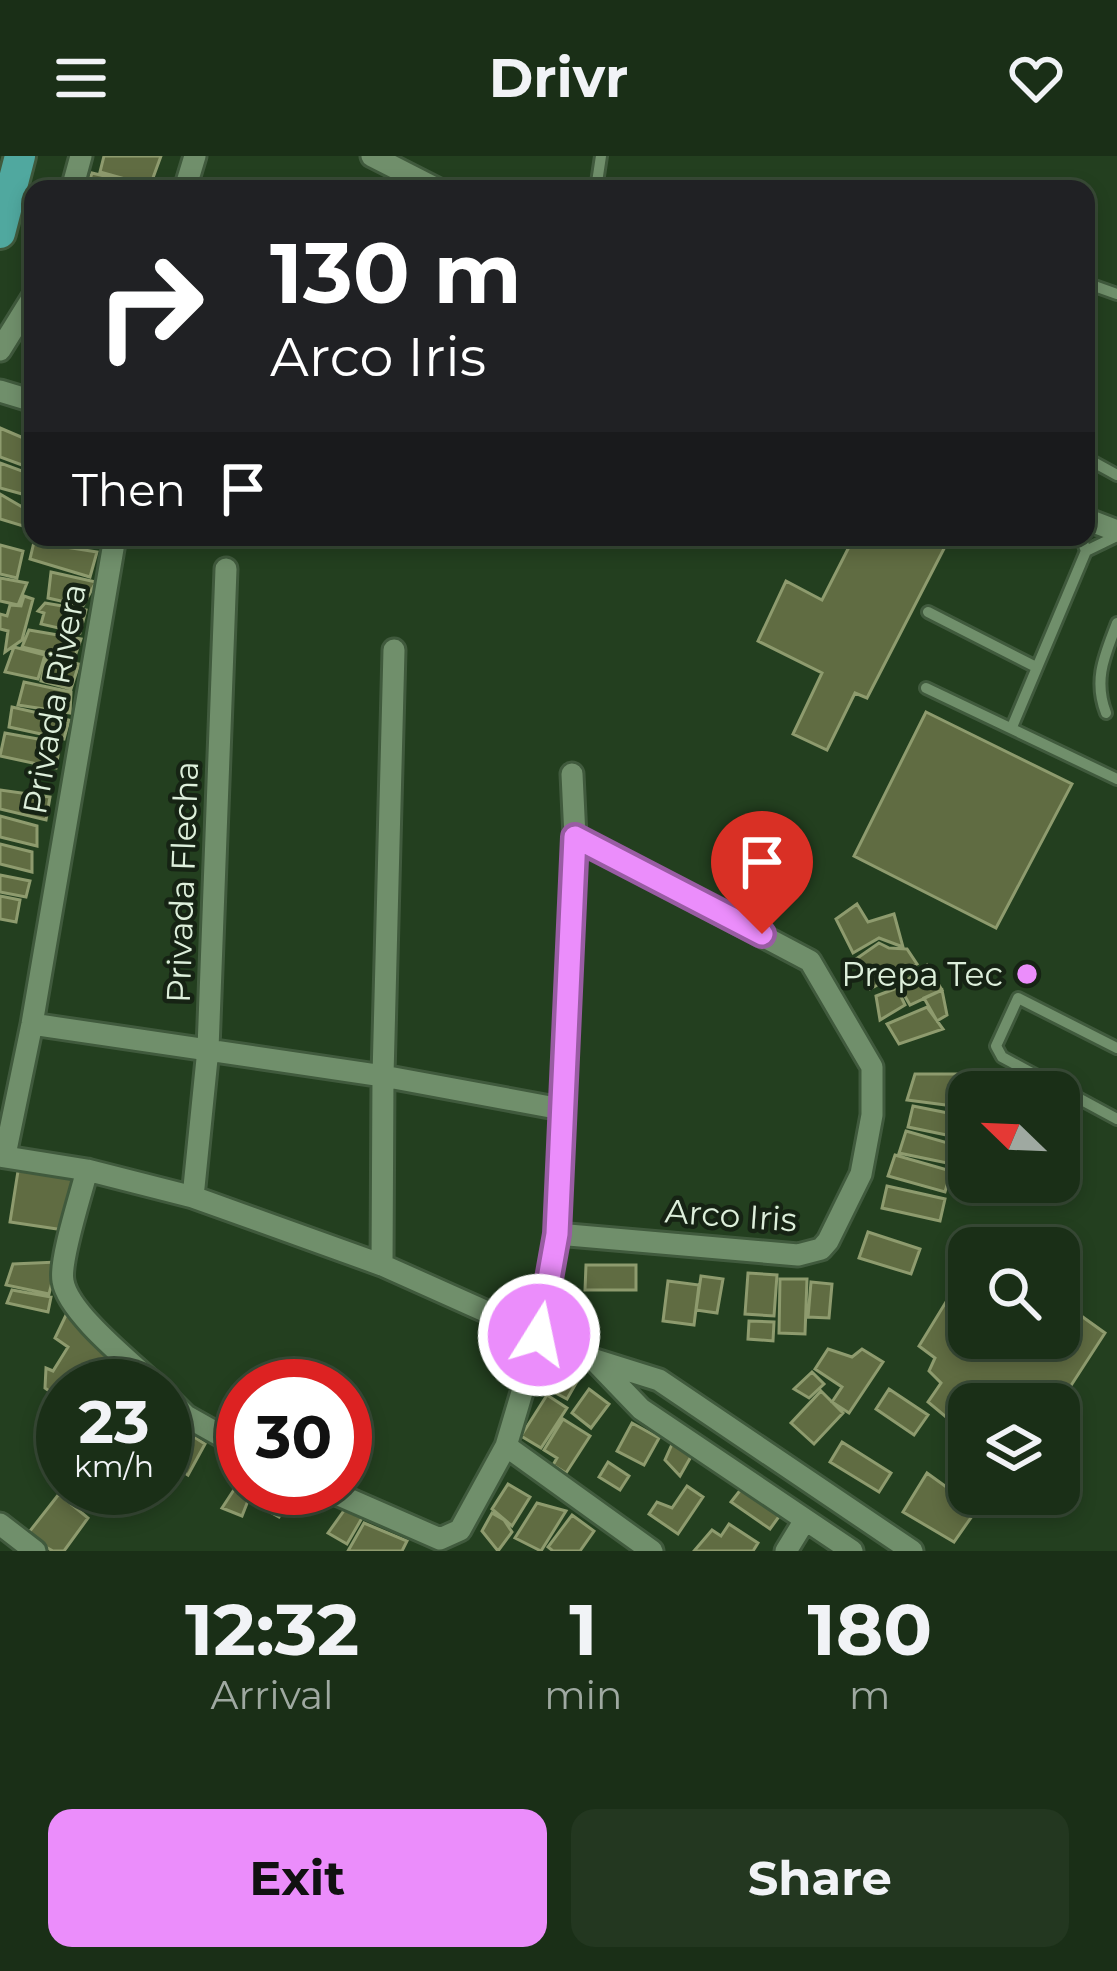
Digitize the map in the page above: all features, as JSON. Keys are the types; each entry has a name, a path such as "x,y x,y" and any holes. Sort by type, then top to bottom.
{"main road":[{"path":"0,233 20,156"}],"street":[{"path":"372,156 419,180"},
{"path":"0,350 24,311"},
{"name":"Privada Rivera","path":"2,1156 32,1024 113,546"},
{"name":"Privada Flecha","path":"193,1197 208,1049 226,569"},
{"path":"382,1265 394,650"},
{"path":"372,1514 432,1545 460,1530 506,1446 539,1335 557,1234 575,837 572,774"},
{"name":"Arco Iris","path":"557,1234 798,1256 814,1252 828,1241 861,1174 872,1115 872,1067 810,961 575,837"},
{"path":"32,1024 383,1076 561,1109"},
{"path":"2,1156 193,1197 382,1265 592,1359 659,1380 912,1551"},
{"path":"87,1171 62,1279 72,1300 128,1359"},
{"path":"592,1359 641,1409 852,1551"},
{"path":"506,1446 652,1551"},
{"path":"786,1551 805,1520"},
{"path":"0,1525 35,1551"}],"lane":[{"path":"1012,728 1086,551 1117,534"},
{"path":"1084,546 1086,551"},
{"path":"928,611 1036,667"},
{"path":"1106,713 1097,691 1117,622"},
{"path":"926,688 1117,779"},
{"path":"1117,1048 1018,998 996,1046 1002,1057 1117,1119"}],"building":[{"path":"104,156 161,156 152,180 100,172"},
{"path":"92,173 120,180 90,180"},
{"path":"0,428 24,438 24,466 0,457"},
{"path":"0,463 24,472 24,495 0,488"},
{"path":"0,494 24,508 24,526 0,519"},
{"path":"0,545 23,551 17,578 0,574"},
{"path":"33,546 97,552 90,577 30,559"},
{"path":"849,546 945,546 867,698 855,693 827,750 793,734 822,673 758,641 786,581 822,600"},
{"path":"51,572 96,582 83,606 48,598"},
{"path":"0,578 27,583 18,605 0,601"},
{"path":"24,596 33,599 22,640 5,652 8,631 0,629 0,614 7,616 10,605 21,606"},
{"path":"45,603 86,610 80,633 41,624 44,613 38,611"},
{"path":"29,630 81,639 74,659 22,647"},
{"path":"14,647 45,655 38,679 5,672"},
{"path":"47,657 79,664 71,689 41,681"},
{"path":"24,682 71,692 70,713 18,705"},
{"path":"12,707 69,720 64,739 9,727"},
{"path":"926,712 1072,784 996,928 854,856"},
{"path":"5,733 60,743 56,768 0,756"},
{"path":"0,790 50,797 46,820 0,809"},
{"path":"0,816 37,826 37,846 0,837"},
{"path":"0,844 32,852 32,872 0,864"},
{"path":"0,875 30,881 26,897 0,892"},
{"path":"0,896 20,900 16,922 0,919"},
{"path":"857,904 868,922 894,914 903,947 879,938 853,953 836,919"},
{"path":"879,943 907,949 917,964 870,989 856,959"},
{"path":"927,965 942,990 910,1005 899,986"},
{"path":"897,988 905,1005 880,1020 876,996"},
{"path":"942,990 947,1015 937,1021 924,998"},
{"path":"927,1007 943,1029 899,1044 887,1024"},
{"path":"915,1074 948,1074 948,1105 907,1100"},
{"path":"913,1106 948,1113 948,1135 908,1127"},
{"path":"906,1131 948,1143 948,1163 899,1153"},
{"path":"895,1155 948,1170 945,1192 888,1176"},
{"path":"18,1171 75,1174 64,1230 10,1222"},
{"path":"887,1186 945,1199 940,1221 882,1208"},
{"path":"868,1232 920,1249 911,1274 859,1258"},
{"path":"57,1262 49,1294 6,1285 13,1264"},
{"path":"586,1265 636,1265 636,1290 585,1290"},
{"path":"748,1273 777,1275 774,1316 745,1314"},
{"path":"701,1276 723,1279 717,1313 696,1310"},
{"path":"780,1279 807,1279 805,1334 779,1333"},
{"path":"668,1281 699,1285 694,1325 663,1321"},
{"path":"811,1282 832,1284 829,1318 808,1317"},
{"path":"12,1290 51,1297 48,1312 7,1303"},
{"path":"948,1299 948,1359 1080,1359 1080,1315 1105,1333 1073,1383 948,1383 948,1419 928,1402 941,1383 929,1371 935,1358 919,1346"},
{"path":"68,1311 113,1359 60,1359 68,1347 55,1338"},
{"path":"749,1321 774,1322 773,1341 748,1339"},
{"path":"828,1349 852,1357 862,1349 883,1362 849,1413 832,1402 842,1387 815,1369"},
{"path":"563,1369 579,1378 567,1399 552,1391"},
{"path":"812,1372 824,1384 809,1398 794,1389"},
{"path":"589,1389 609,1404 591,1428 572,1413"},
{"path":"889,1389 928,1415 914,1435 876,1409"},
{"path":"821,1391 843,1413 814,1444 791,1423"},
{"path":"547,1395 567,1408 541,1448 521,1436"},
{"path":"563,1419 590,1436 566,1473 553,1465 557,1458 544,1450"},
{"path":"632,1423 659,1438 644,1465 617,1451"},
{"path":"192,1436 205,1444 192,1468"},
{"path":"673,1442 693,1453 680,1476 665,1460"},
{"path":"842,1442 891,1473 879,1492 830,1462"},
{"path":"608,1462 629,1476 620,1490 599,1477"},
{"path":"927,1473 948,1488 948,1515 973,1515 954,1542 903,1512"},
{"path":"508,1484 530,1497 512,1526 492,1509"},
{"path":"687,1486 703,1497 678,1534 649,1514 657,1502 672,1508"},
{"path":"742,1488 783,1511 770,1529 731,1502"},
{"path":"537,1503 566,1511 541,1551 515,1538"},
{"path":"492,1513 512,1532 498,1551 482,1531"},
{"path":"42,1515 88,1518 64,1551 53,1551 26,1536"},
{"path":"341,1515 362,1518 347,1544 328,1533"},
{"path":"572,1515 594,1531 580,1551 553,1551 548,1547"},
{"path":"364,1523 407,1541 402,1551 348,1551"},
{"path":"729,1524 758,1543 753,1551 694,1551 712,1530 721,1536"}],"place":[{"name":"Prepa Tec","path":"1027,974"}],"route":[{"path":"539,1335 557,1234 575,837 762,934"}]}
